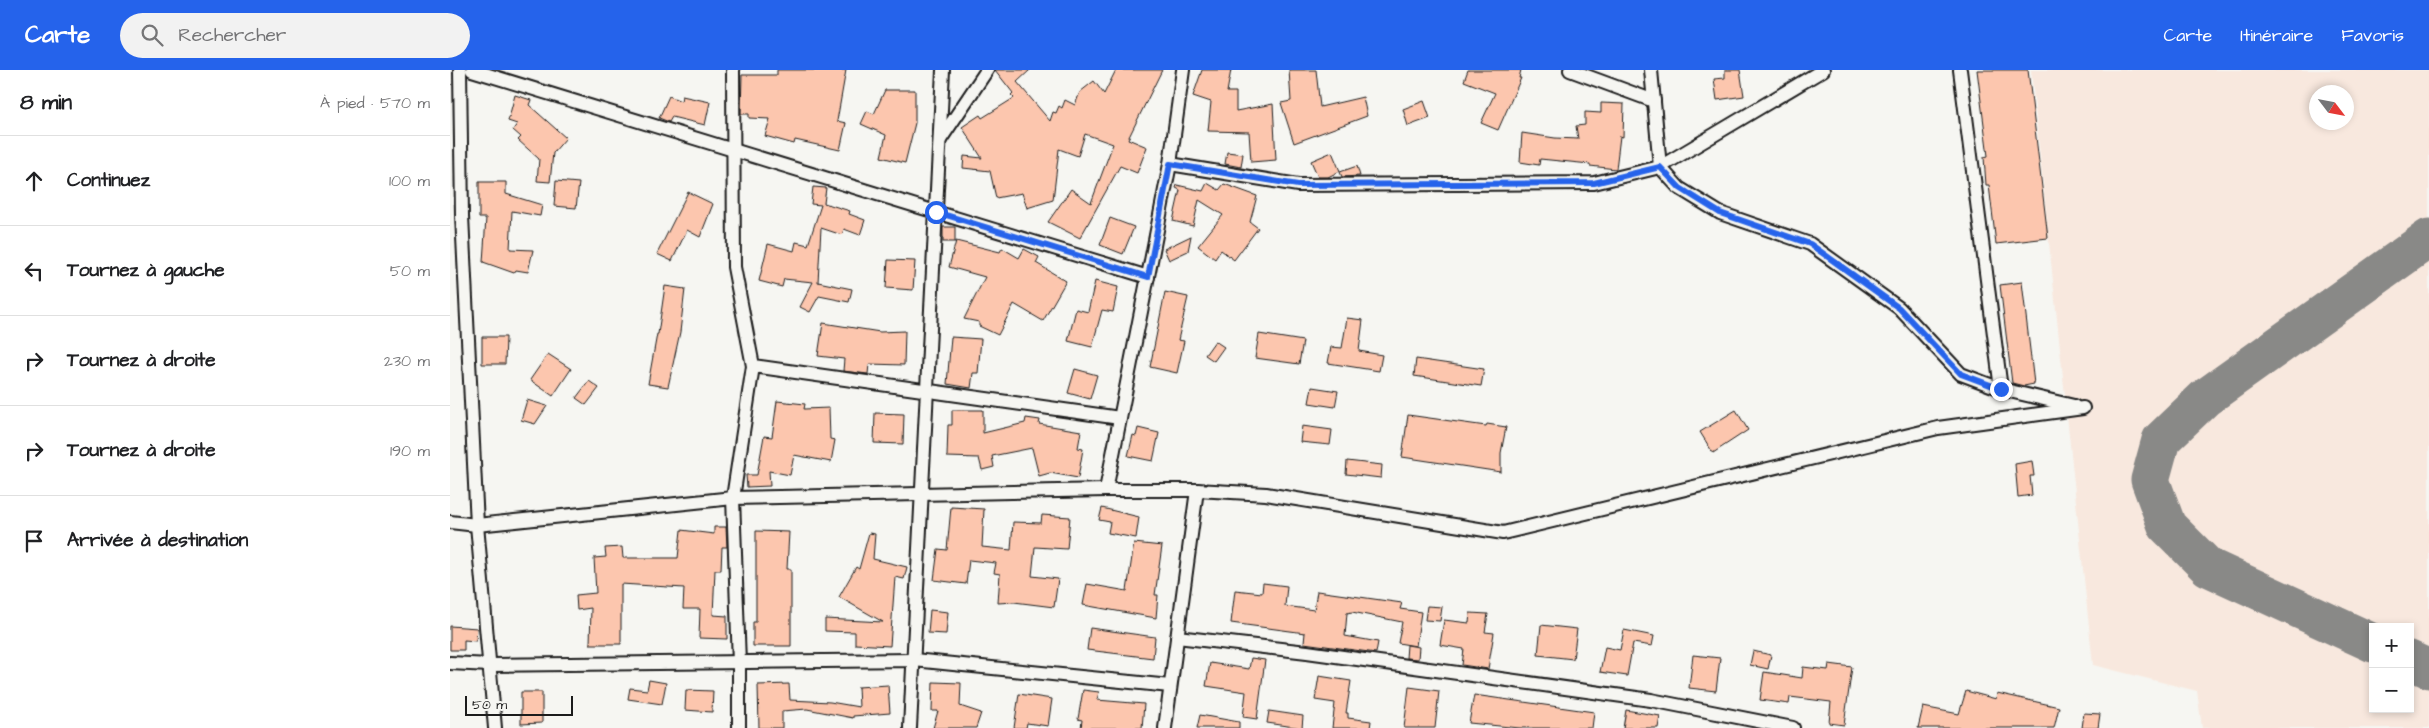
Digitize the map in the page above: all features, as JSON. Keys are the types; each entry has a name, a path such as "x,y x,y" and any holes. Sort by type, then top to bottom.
{"street":[{"path":"460,70 456,215 477,525 495,728"},
{"path":"472,70 1148,277"},
{"path":"734,70 734,267 753,366 733,498 739,663 739,728"},
{"path":"910,728 943,70"},
{"path":"939,142 987,70"},
{"path":"1106,490 1170,164 1183,70"},
{"path":"1570,70 1654,101"},
{"path":"450,522 477,525 733,498 1106,490 1196,490 1266,494 1504,533 1938,428 2083,408 2001,389 1961,374 1899,308 1810,244 1720,213 1680,188 1660,167 1651,70"},
{"path":"1170,164 1298,185 1594,183 1660,167 1821,70"},
{"path":"1960,70 2001,389"},
{"path":"753,366 1120,418"},
{"path":"1165,728 1196,490"},
{"path":"1177,637 1307,652 1651,700 1793,728"},
{"path":"450,663 490,665 914,660 1170,686"}],"shaded area":[{"path":"2031,70 2429,70 2429,728 2202,728 2197,691 2093,665"}],"building":[{"path":"777,70 846,70 837,121 846,123 840,150 795,140 794,144 765,136 770,119 749,118 749,114 741,114 742,75 777,75"},
{"path":"995,70 1030,70 1017,82 1050,121 1053,112 1056,113 1059,106 1062,108 1065,100 1075,105 1080,92 1094,81 1104,94 1116,70 1162,70 1128,139 1147,147 1137,173 1120,166 1080,238 1048,222 1071,189 1091,203 1113,144 1085,134 1078,156 1059,149 1053,200 1027,208 1022,193 996,198 990,171 963,168 964,156 982,158 962,127 980,115 982,118 1014,98 1011,95 1013,93"},
{"path":"1202,70 1231,70 1227,92 1236,92 1236,111 1273,104 1276,160 1251,162 1249,132 1208,131 1211,102 1193,96"},
{"path":"1289,70 1316,70 1320,107 1363,97 1367,116 1294,143 1281,103 1291,101"},
{"path":"1468,70 1521,70 1519,78 1521,78 1498,130 1481,123 1495,93 1464,81"},
{"path":"1725,70 1740,70 1744,96 1717,100 1714,79 1725,78"},
{"path":"1977,70 2028,70 2048,238 1996,244 1989,185 1986,185 1984,157 1988,156"},
{"path":"885,90 915,90 915,123 905,163 881,157 886,135 861,124 867,111 874,114"},
{"path":"515,95 531,100 529,105 566,138 553,153 550,182 537,181 539,159 518,140 521,137 513,130 517,124 508,121"},
{"path":"669,96 681,101 682,96 710,102 705,125 672,117 669,122 659,118"},
{"path":"1424,101 1430,118 1408,126 1403,109"},
{"path":"1601,103 1624,104 1623,137 1620,136 1616,169 1590,166 1590,164 1540,159 1539,165 1520,162 1522,133 1578,139 1576,126 1585,125 1585,112 1601,113"},
{"path":"1227,152 1243,154 1241,167 1225,164"},
{"path":"1332,152 1340,171 1328,177 1318,177 1311,161"},
{"path":"1357,166 1360,176 1342,177 1340,172"},
{"path":"556,181 579,183 576,208 554,206"},
{"path":"479,182 506,182 506,194 542,205 540,216 512,211 510,249 533,250 528,272 516,270 514,273 483,262 486,218 479,218"},
{"path":"1207,183 1219,190 1224,184 1257,196 1250,222 1258,228 1234,260 1221,250 1215,259 1198,246 1223,215 1199,200 1193,226 1173,221 1180,190 1176,188 1177,185 1203,191"},
{"path":"813,187 826,188 824,203 850,211 849,214 865,220 860,235 844,229 842,235 821,228 818,282 852,289 849,302 819,296 810,312 800,307 813,282 784,279 782,287 759,281 768,244 794,251 796,242 808,245 821,205 811,204"},
{"path":"688,192 713,204 700,237 687,230 672,261 657,254"},
{"path":"1110,218 1134,227 1123,254 1100,245"},
{"path":"943,227 955,227 955,242 943,242"},
{"path":"1191,236 1188,251 1169,260 1164,249"},
{"path":"956,241 1000,252 1002,248 1019,258 1024,249 1039,257 1036,263 1066,281 1043,321 1014,304 998,335 979,326 979,322 964,319 985,277 949,267"},
{"path":"888,260 915,261 913,290 886,288"},
{"path":"1095,281 1118,287 1113,312 1102,310 1092,347 1068,341 1076,309 1088,312"},
{"path":"2022,282 2034,384 2024,386 2012,383 2000,285"},
{"path":"665,286 685,289 680,332 668,387 648,384"},
{"path":"1165,292 1188,297 1178,340 1184,341 1177,373 1150,367"},
{"path":"1347,318 1363,320 1359,351 1382,355 1379,371 1328,363 1331,347 1342,348"},
{"path":"823,323 880,332 905,331 904,365 869,364 868,374 843,371 844,359 818,356"},
{"path":"1259,334 1303,341 1299,364 1255,358"},
{"path":"482,337 506,337 505,364 482,364"},
{"path":"951,337 981,339 978,373 973,373 971,388 947,384"},
{"path":"1215,341 1224,347 1214,361 1205,355"},
{"path":"548,354 571,369 553,396 530,380"},
{"path":"1416,359 1484,369 1481,386 1414,376"},
{"path":"1075,369 1097,375 1090,399 1068,393"},
{"path":"589,381 599,388 586,405 576,398"},
{"path":"1312,387 1338,391 1335,407 1309,403"},
{"path":"527,400 547,406 535,424 521,420"},
{"path":"777,401 805,404 804,409 829,408 830,439 835,440 831,462 794,455 790,475 769,471 770,486 747,487 746,475 757,475 764,436 772,437"},
{"path":"952,410 983,410 983,433 1025,423 1026,418 1040,420 1039,424 1081,431 1078,448 1083,449 1078,478 1050,473 1039,476 1032,448 992,456 994,467 982,470 979,458 947,457 948,425 952,425"},
{"path":"1736,410 1748,430 1713,453 1700,432"},
{"path":"875,413 904,414 903,444 874,443"},
{"path":"1408,415 1506,427 1501,453 1501,472 1402,457"},
{"path":"1302,426 1332,430 1330,445 1300,442"},
{"path":"1138,428 1159,433 1153,461 1128,456 1133,435 1136,436"},
{"path":"1347,461 1382,465 1381,478 1346,474"},
{"path":"2032,461 2034,476 2030,476 2032,495 2018,497 2015,464"},
{"path":"951,507 984,509 982,547 1011,550 1013,522 1041,523 1042,515 1070,517 1067,549 1035,547 1032,576 1058,579 1054,607 1014,602 998,603 1000,574 994,573 996,563 969,560 966,584 934,580 938,549 947,550"},
{"path":"1102,508 1139,517 1136,538 1108,533 1110,522 1099,520"},
{"path":"714,527 726,527 727,547 722,547 721,570 715,570 713,615 727,616 727,639 699,638 700,609 683,609 684,588 621,584 621,644 590,644 591,608 577,610 576,595 596,593 594,558 606,557 605,548 622,547 623,558 678,558 681,530 714,534"},
{"path":"756,531 789,532 787,569 791,569 791,646 753,646 753,622 756,622"},
{"path":"869,533 875,534 873,559 907,567 904,579 895,577 890,646 855,644 855,632 825,631 825,619 883,622 839,597 856,567 859,569"},
{"path":"1134,543 1162,546 1155,595 1158,595 1156,618 1083,605 1087,584 1127,591"},
{"path":"1263,583 1287,586 1285,606 1314,610 1317,591 1402,603 1400,609 1421,612 1416,646 1398,643 1402,622 1352,612 1347,613 1345,636 1378,642 1376,653 1304,643 1305,633 1231,623 1235,590 1262,593"},
{"path":"1427,606 1442,607 1440,621 1425,620"},
{"path":"930,610 948,612 946,634 928,633"},
{"path":"1470,613 1488,614 1485,632 1494,633 1488,669 1462,665 1464,649 1440,645 1444,620 1469,623"},
{"path":"1541,625 1577,629 1573,659 1538,655"},
{"path":"450,626 477,628 476,641 464,640 464,650 450,650"},
{"path":"1090,628 1155,637 1153,658 1087,650"},
{"path":"1624,630 1654,636 1652,646 1633,643 1627,676 1600,672 1605,647 1620,650"},
{"path":"1407,645 1419,647 1418,659 1406,658"},
{"path":"1753,651 1771,655 1768,669 1750,665"},
{"path":"1693,655 1720,658 1716,691 1689,688"},
{"path":"1251,658 1265,660 1257,719 1243,717 1246,692 1206,686 1210,663 1249,669"},
{"path":"1829,664 1852,667 1844,725 1829,723 1831,702 1790,697 1789,704 1760,700 1764,672 1802,678 1803,667 1828,670"},
{"path":"1319,676 1351,681 1346,713 1348,713 1348,718 1371,721 1370,728 1332,728 1335,703 1315,700"},
{"path":"649,680 666,683 662,704 628,699 630,688 647,690"},
{"path":"933,682 961,683 960,706 981,713 976,728 933,728 938,711 932,711"},
{"path":"789,684 790,700 830,702 859,707 858,687 888,685 890,713 853,716 853,718 807,709 782,711 782,728 759,728 758,685"},
{"path":"1409,687 1439,691 1435,728 1404,728"},
{"path":"686,690 713,691 712,712 685,710"},
{"path":"1083,690 1099,692 1097,700 1144,704 1142,728 1081,728 1082,720 1078,719"},
{"path":"1966,691 1996,699 1997,693 2059,707 2054,728 1918,728 1923,707 1959,714"},
{"path":"521,692 542,692 542,723 521,724"},
{"path":"1019,694 1052,699 1048,726 1027,723 1026,728 1014,728"},
{"path":"1474,695 1594,712 1592,728 1520,728 1469,723"},
{"path":"1626,710 1660,716 1658,728 1623,728"},
{"path":"1269,711 1303,716 1302,728 1267,723"},
{"path":"2084,713 2100,714 2098,728 2082,728"},
{"path":"1200,715 1239,722 1239,728 1197,728"}],"taxiway":[{"path":"2369,641 2208,567 2167,526 2150,480 2161,440 2205,398 2429,238"},
{"path":"2414,662 2429,669"}],"route":[{"path":"936,212 1148,277 1170,164 1298,185 1594,183 1660,167 1680,188 1720,213 1810,244 1899,308 1961,374 2001,389"}]}
